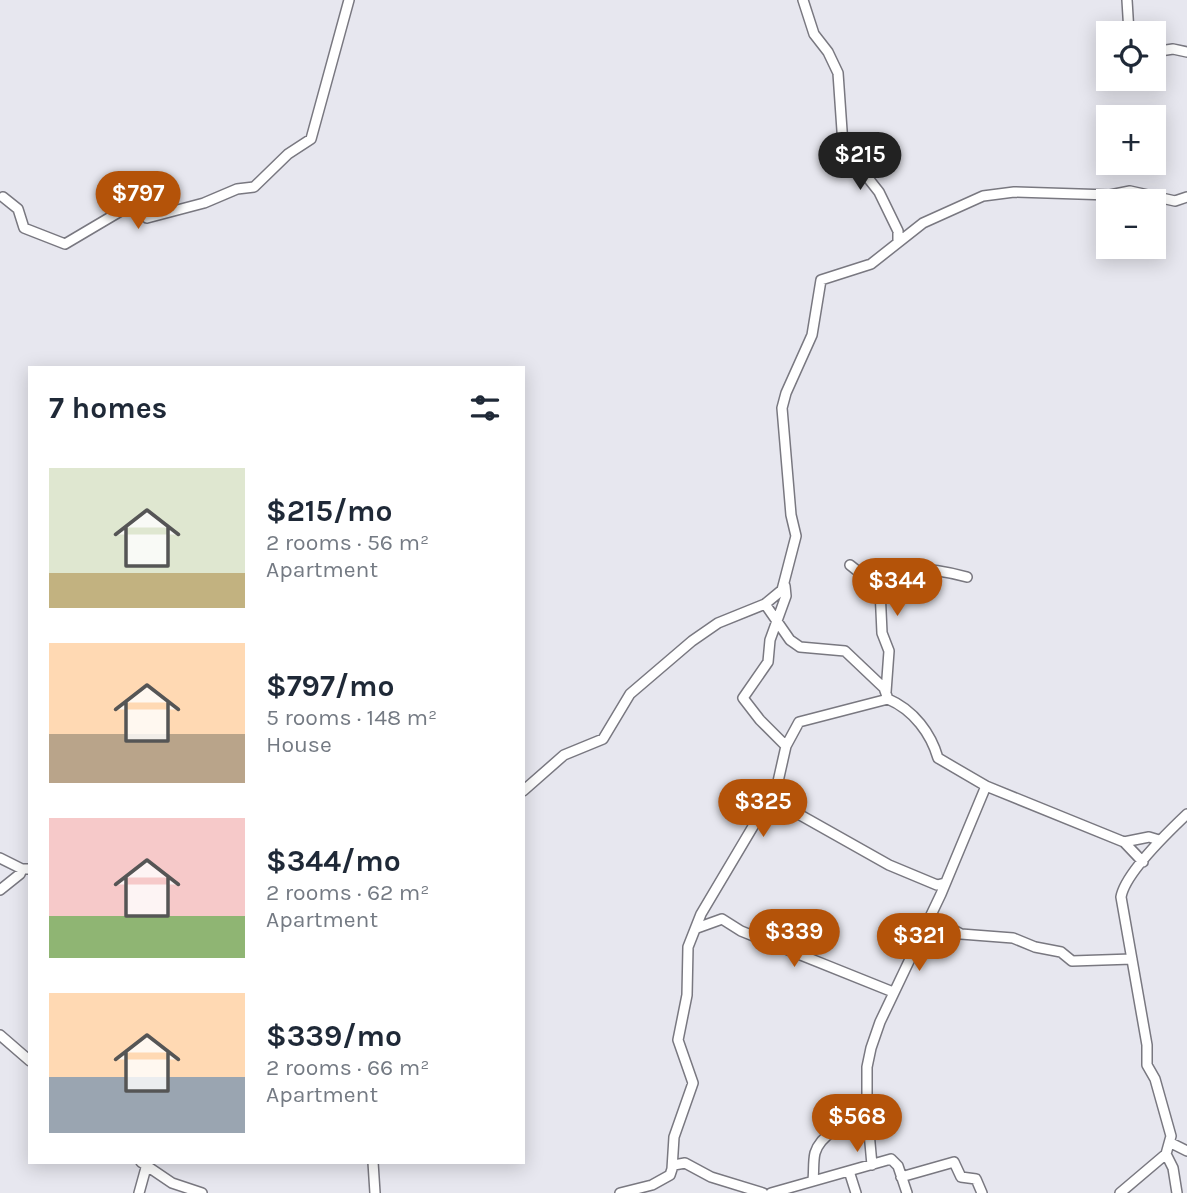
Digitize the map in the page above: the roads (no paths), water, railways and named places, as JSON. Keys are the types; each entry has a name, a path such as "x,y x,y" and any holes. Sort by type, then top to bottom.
{"street":[{"path":"3,197 18,209 24,228 65,244 136,202 143,217 147,218 257,185 288,154 311,139 349,0"},
{"path":"803,0 814,34 828,52 838,73 843,145 860,160 864,173 879,192 898,231 898,242"},
{"path":"1127,0 1128,21"},
{"path":"1166,50 1187,52"},
{"path":"786,746 743,698 765,670 777,620 786,596 785,586 796,536 791,515 782,408 817,318 819,284 826,278 872,264 934,217 969,201 997,193 1110,195 1130,191 1175,201 1187,197"},
{"path":"850,565 880,589 883,633 889,651 887,695"},
{"path":"863,576 877,572 934,568 967,577"},
{"path":"525,789 564,755 603,739 630,694 692,640 718,623 765,604 785,586"},
{"path":"765,604 786,637 800,647 845,651 887,695 919,720 929,741 936,746 936,756 941,761 986,786 1124,842 1143,862"},
{"path":"620,1193 658,1182 670,1175 674,1165 674,1138 693,1083 678,1040 687,995 687,953 724,873 770,798 781,773 786,746 803,720 887,695"},
{"path":"872,1165 867,1114 868,1059 893,992 930,917 986,786"},
{"path":"770,798 889,865 941,886"},
{"path":"1120,1193 1166,1154 1171,1143 1155,1079 1147,1062 1147,1045 1122,892 1159,840 1187,814"},
{"path":"1124,842 1149,837 1159,840"},
{"path":"0,859 26,869 0,890"},
{"path":"930,917 961,934 1013,938 1035,947 1061,952 1072,961 1132,959"},
{"path":"697,928 722,919 741,931 893,992"},
{"path":"0,1035 28,1059"},
{"path":"813,1180 815,1153 819,1146 842,1125 867,1114"},
{"path":"1171,1143 1187,1151"},
{"path":"1166,1154 1173,1168 1177,1193"},
{"path":"772,1193 891,1159 898,1166 907,1193"},
{"path":"901,1177 954,1162 961,1177 976,1179 982,1193"},
{"path":"674,1165 685,1163 711,1178 763,1193"},
{"path":"139,1193 145,1164 172,1183 202,1193"},
{"path":"373,1164 375,1193"},
{"path":"849,1171 856,1193"}]}
